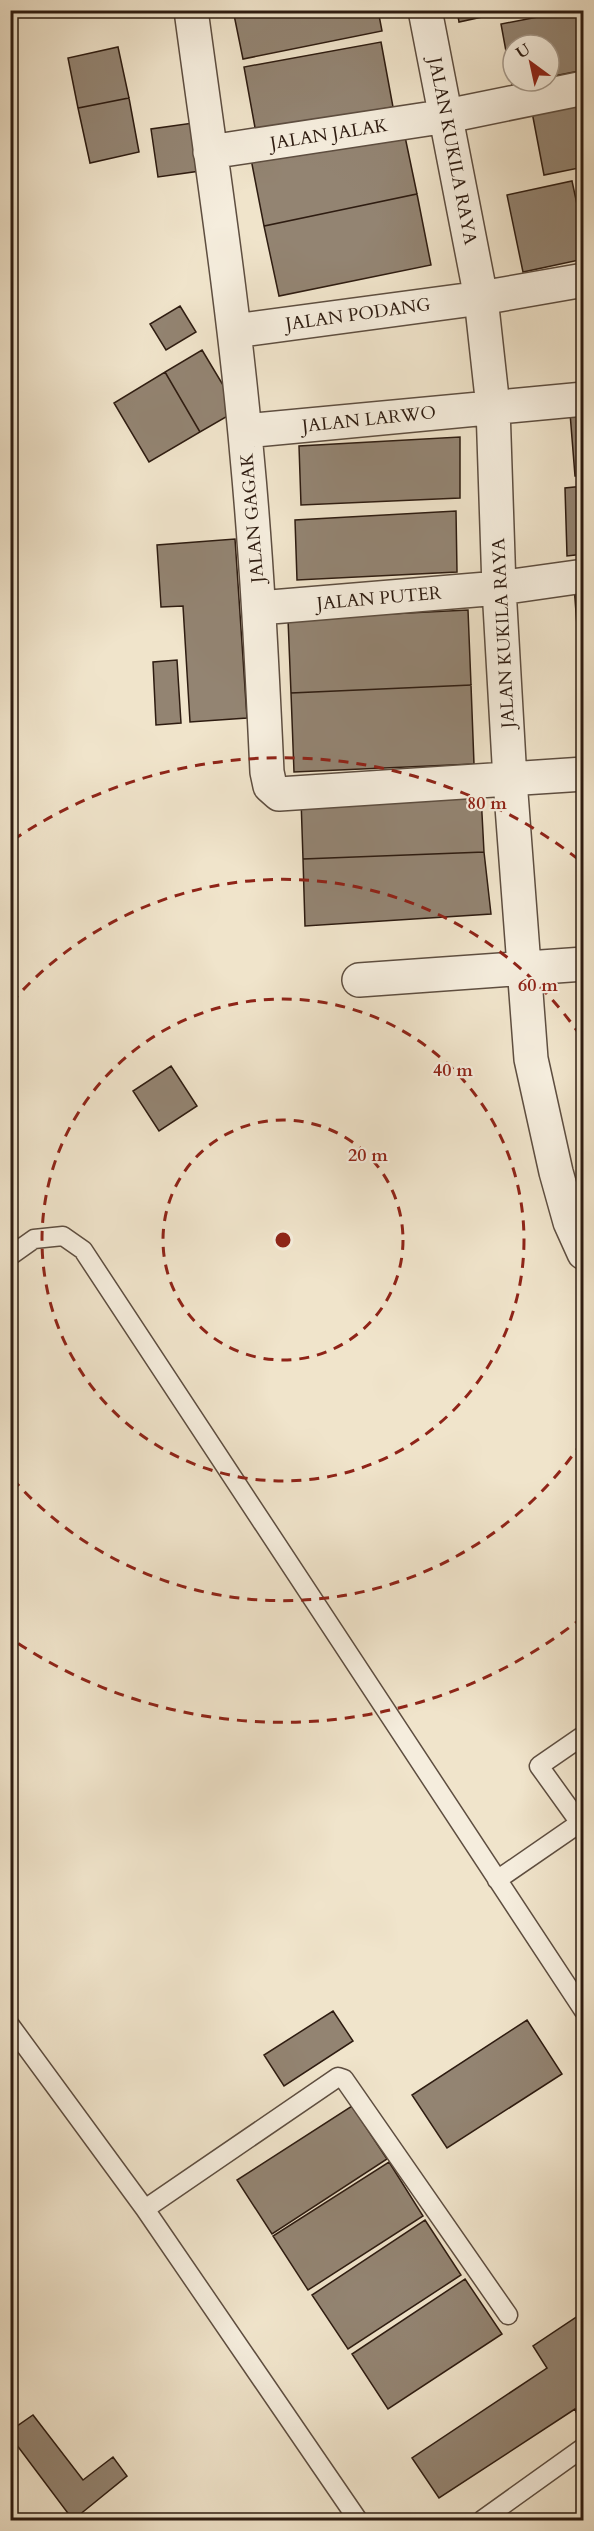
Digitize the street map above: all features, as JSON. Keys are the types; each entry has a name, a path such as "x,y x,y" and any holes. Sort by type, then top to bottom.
{"street":[{"name":"JALAN GAGAK","path":"191,10 234,331 245,431 259,608 267,772 270,786 279,794 510,780"},
{"name":"JALAN KUKILA RAYA","path":"425,10 481,298 493,406 497,471 499,588 510,780 522,968 531,1059 543,1118 570,1222 584,1253"},
{"name":"JALAN JALAK","path":"210,152 447,116 584,88"},
{"name":"JALAN PODANG","path":"234,331 481,298 584,279"},
{"name":"JALAN LARWO","path":"245,431 584,399"},
{"name":"JALAN PUTER","path":"259,608 499,588 584,576"},
{"path":"510,780 584,774"},
{"path":"359,980 584,964"}],"lane":[{"path":"10,1256 34,1239 63,1236 83,1250 584,2011"},
{"path":"497,1880 582,1821 539,1766 584,1735"},
{"path":"10,2025 145,2209 358,2520"},
{"path":"145,2209 338,2077 344,2079 508,2315"},
{"path":"482,2520 584,2446"}],"building":[{"path":"233,10 378,10 382,31 243,59"},
{"path":"457,10 514,10 459,22"},
{"path":"584,10 584,70 561,75 561,33 503,33 501,24"},
{"path":"381,42 393,107 256,133 244,67"},
{"path":"118,47 129,98 78,108 68,58"},
{"path":"129,98 139,152 90,163 78,108"},
{"path":"584,101 584,167 544,175 532,112"},
{"path":"193,123 200,171 158,177 151,129"},
{"path":"403,127 417,194 264,226 251,159"},
{"path":"572,181 584,237 584,259 523,272 507,195"},
{"path":"417,194 431,265 279,296 264,226"},
{"path":"180,306 196,332 166,350 150,324"},
{"path":"202,350 238,410 200,432 165,372"},
{"path":"165,372 200,432 149,462 114,403"},
{"path":"584,412 584,476 575,476 570,413"},
{"path":"460,437 460,498 301,505 299,446"},
{"path":"584,486 584,554 567,556 565,488"},
{"path":"456,511 457,572 297,580 295,520"},
{"path":"235,539 247,718 190,722 183,606 161,607 157,545"},
{"path":"584,584 584,652 579,653 574,585"},
{"path":"468,610 471,685 291,693 288,619"},
{"path":"177,660 181,723 156,725 153,662"},
{"path":"471,685 474,764 294,772 291,693"},
{"path":"481,795 484,852 303,859 301,799"},
{"path":"484,852 491,914 305,926 303,859"},
{"path":"171,1066 197,1106 159,1131 133,1091"},
{"path":"333,2011 353,2041 284,2086 264,2055"},
{"path":"527,2020 562,2074 447,2148 412,2095"},
{"path":"352,2106 387,2159 272,2234 237,2180"},
{"path":"389,2162 423,2216 308,2290 273,2236"},
{"path":"425,2220 461,2275 348,2349 312,2295"},
{"path":"465,2279 502,2334 388,2409 352,2354"},
{"path":"584,2312 584,2407 576,2412 575,2409 439,2498 412,2458 547,2368 533,2346"},
{"path":"33,2415 83,2480 113,2457 127,2476 73,2520 10,2436 10,2431"}]}
